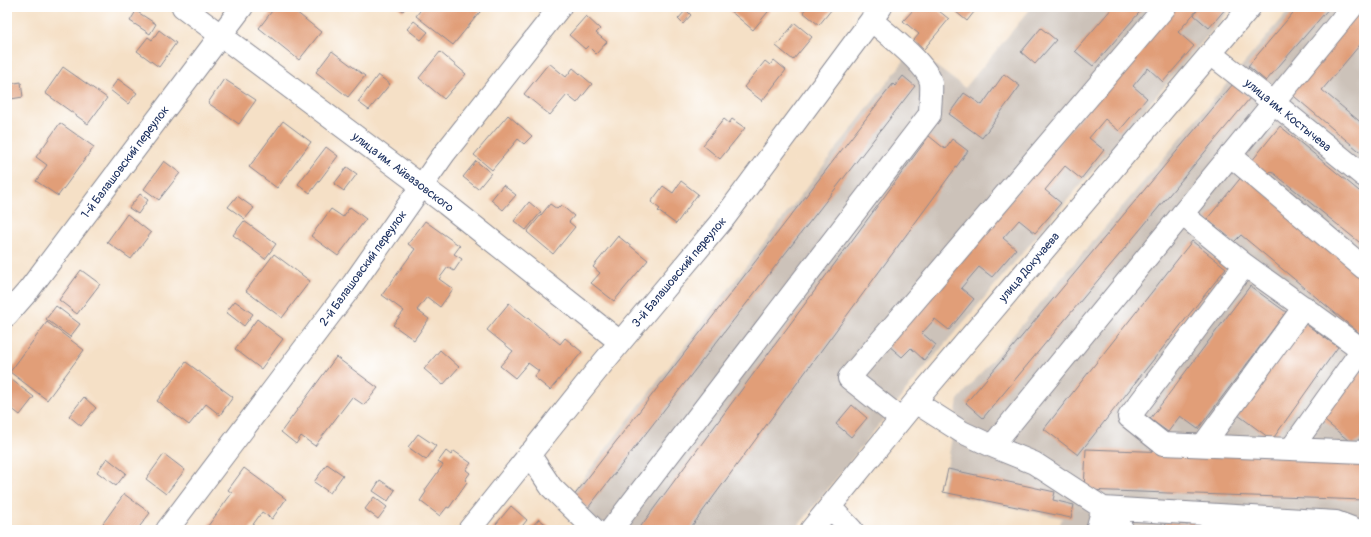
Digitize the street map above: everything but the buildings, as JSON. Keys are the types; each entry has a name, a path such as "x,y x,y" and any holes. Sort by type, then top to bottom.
{"street":[{"name":"улица им. Айвазовского","path":"183,7 422,186 620,342"},
{"name":"1-й Балашовский переулок","path":"7,315 28,291 242,7"},
{"name":"2-й Балашовский переулок","path":"167,530 353,284 444,154 560,7"},
{"path":"901,419 849,378 1165,7"},
{"name":"улица Докучаева","path":"811,530 915,402 1250,7"},
{"path":"992,446 1352,7"},
{"path":"611,530 930,114 931,81 923,68 897,42 876,14"},
{"name":"3-й Балашовский переулок","path":"469,530 620,342 726,217 876,14"},
{"name":"улица им. Костычева","path":"1211,54 1364,176"},
{"path":"1230,155 1364,268"},
{"path":"1182,214 1245,265 1363,350 1291,449"},
{"path":"1245,265 1129,417 1163,444 1364,452"},
{"path":"1203,445 1304,307"},
{"path":"915,402 962,432 1034,463 1103,508 1123,530"},
{"path":"529,454 551,487 595,530"},
{"path":"830,507 852,530"},
{"path":"1097,530 1103,508"},
{"path":"1103,508 1336,522 1357,530"}],"shaded area":[{"path":"1032,7 1232,7 921,372 795,530 596,530 569,497 913,49 965,88"},
{"path":"1292,7 1364,7 1364,530 1058,530 1062,518 941,493 947,467 958,400"}]}
